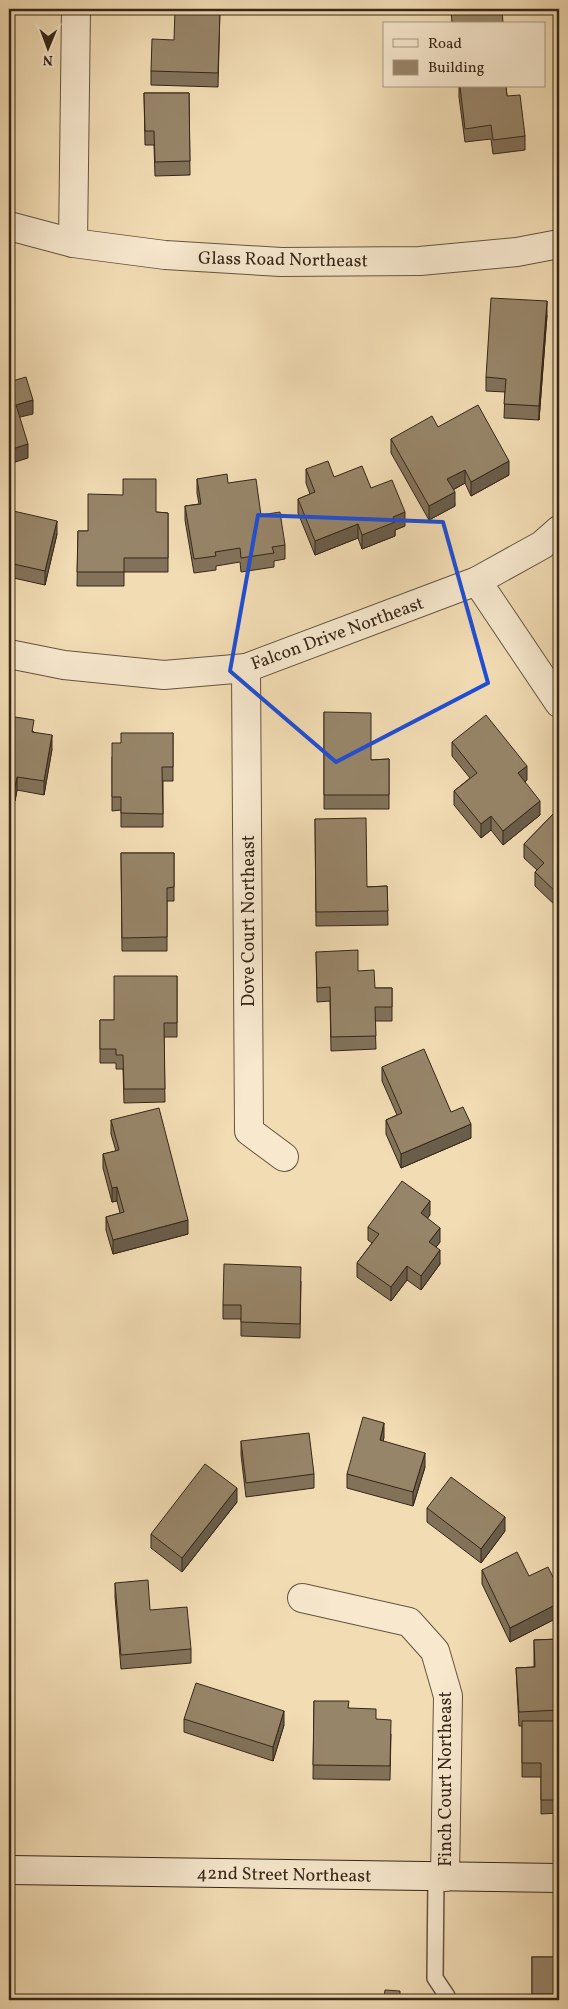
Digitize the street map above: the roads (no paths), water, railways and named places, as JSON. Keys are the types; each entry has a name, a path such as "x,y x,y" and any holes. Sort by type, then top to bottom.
{"street":[{"path":"73,243 76,9"},
{"name":"Glass Road Northeast","path":"9,226 73,243 165,256 281,262 420,261 517,252 559,244"},
{"name":"Falcon Drive Northeast","path":"9,654 64,665 164,675 246,668 477,581 542,545 559,530"},
{"path":"477,581 559,703"},
{"name":"Dove Court Northeast","path":"246,668 249,1130 284,1157"},
{"name":"Finch Court Northeast","path":"302,1598 409,1622 435,1651 448,1696 441,1877"},
{"name":"42nd Street Northeast","path":"9,1870 559,1878"}],"lane":[{"path":"441,1877 436,1978 447,1996"}]}
